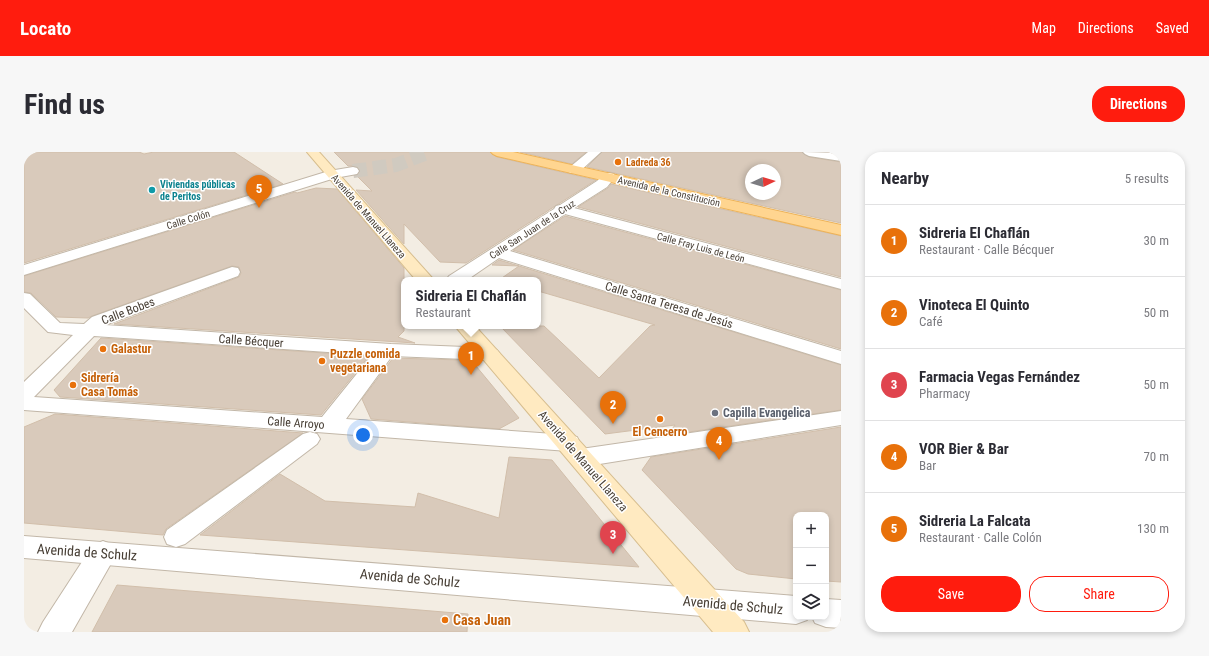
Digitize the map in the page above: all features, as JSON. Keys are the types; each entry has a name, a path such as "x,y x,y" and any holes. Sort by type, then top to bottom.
{"main road":[{"name":"Avenida de Manuel Llaneza","path":"313,152 422,277"},
{"name":"Avenida de la Constitución","path":"497,152 841,230"},
{"name":"Avenida de Manuel Llaneza","path":"468,329 733,632"}],"street":[{"path":"574,170 595,152"},
{"path":"809,152 841,157"},
{"name":"Calle Colón","path":"24,270 333,174 353,171"},
{"name":"Calle San Juan de la Cruz","path":"459,277 602,184 609,177"},
{"name":"Calle Fray Luis de León","path":"562,209 841,284"},
{"name":"Calle Santa Teresa de Jesús","path":"496,252 841,358"},
{"name":"Calle Bobes","path":"24,394 99,321 232,272"},
{"name":"Calle Bécquer","path":"24,298 55,328 490,354"},
{"path":"176,537 319,432 388,349"},
{"name":"Calle Arroyo","path":"24,404 319,432 574,450 841,418"},
{"name":"Avenida de Schulz","path":"24,546 793,610"},
{"path":"54,632 103,553"},
{"path":"829,613 841,614"}],"building":[{"path":"24,152 139,152 144,154 154,152 234,152 283,184 24,263"},
{"path":"334,152 490,152 497,157 596,180 466,263 440,262 404,224 404,244 356,190 372,191 357,176 360,172 358,167 348,166"},
{"path":"520,152 586,152 572,164"},
{"path":"602,152 802,152 809,157 841,162 841,223 587,167"},
{"path":"611,184 841,236 841,277 578,207 608,188"},
{"path":"316,188 337,189 404,268 404,277 401,277 401,329 404,329 404,331 398,337 415,343 114,324 239,277 241,273 239,267 232,266 88,318 56,317 31,293 24,292 24,276 295,192 297,193"},
{"path":"565,216 841,290 841,349 513,250"},
{"path":"499,260 519,266 492,265"},
{"path":"519,266 841,365 841,410 668,435 675,425 605,434 503,329 541,329 541,326 544,326 599,378 650,326 655,325 541,292 541,277 503,277"},
{"path":"101,338 369,356 321,415 60,397 54,390"},
{"path":"393,358 461,360 476,366 519,418 499,429 371,419 362,399"},
{"path":"55,414 303,433 166,529 163,535 24,523 24,427"},
{"path":"841,427 841,582 829,581 829,512 793,512 793,579 748,574 736,569 642,470 651,457"},
{"path":"509,457 552,460 639,567 200,535 280,474 325,501 415,507 418,493 499,518"},
{"path":"117,585 468,614 467,632 92,632"}],"tunnel":[{"path":"353,171 396,165 430,152"}],"place":[{"name":"Ladreda 36","path":"618,162"},
{"name":"Viviendas públicas de Peritos","path":"152,190"},
{"name":"Sidreria La Falcata","path":"259,208"},
{"name":"Galastur","path":"103,349"},
{"name":"Puzzle comida vegetariana","path":"322,361"},
{"name":"Sidreria El Chaflán","path":"471,375"},
{"name":"Sidrería Casa Tomás","path":"73,385"},
{"name":"Capilla Evangelica","path":"715,413"},
{"name":"El Cencerro","path":"660,419"},
{"name":"Vinoteca El Quinto","path":"613,424"},
{"name":"VOR Bier & Bar","path":"719,460"},
{"name":"Farmacia Vegas Fernández","path":"613,554"},
{"name":"Casa Juan","path":"445,620"}]}
